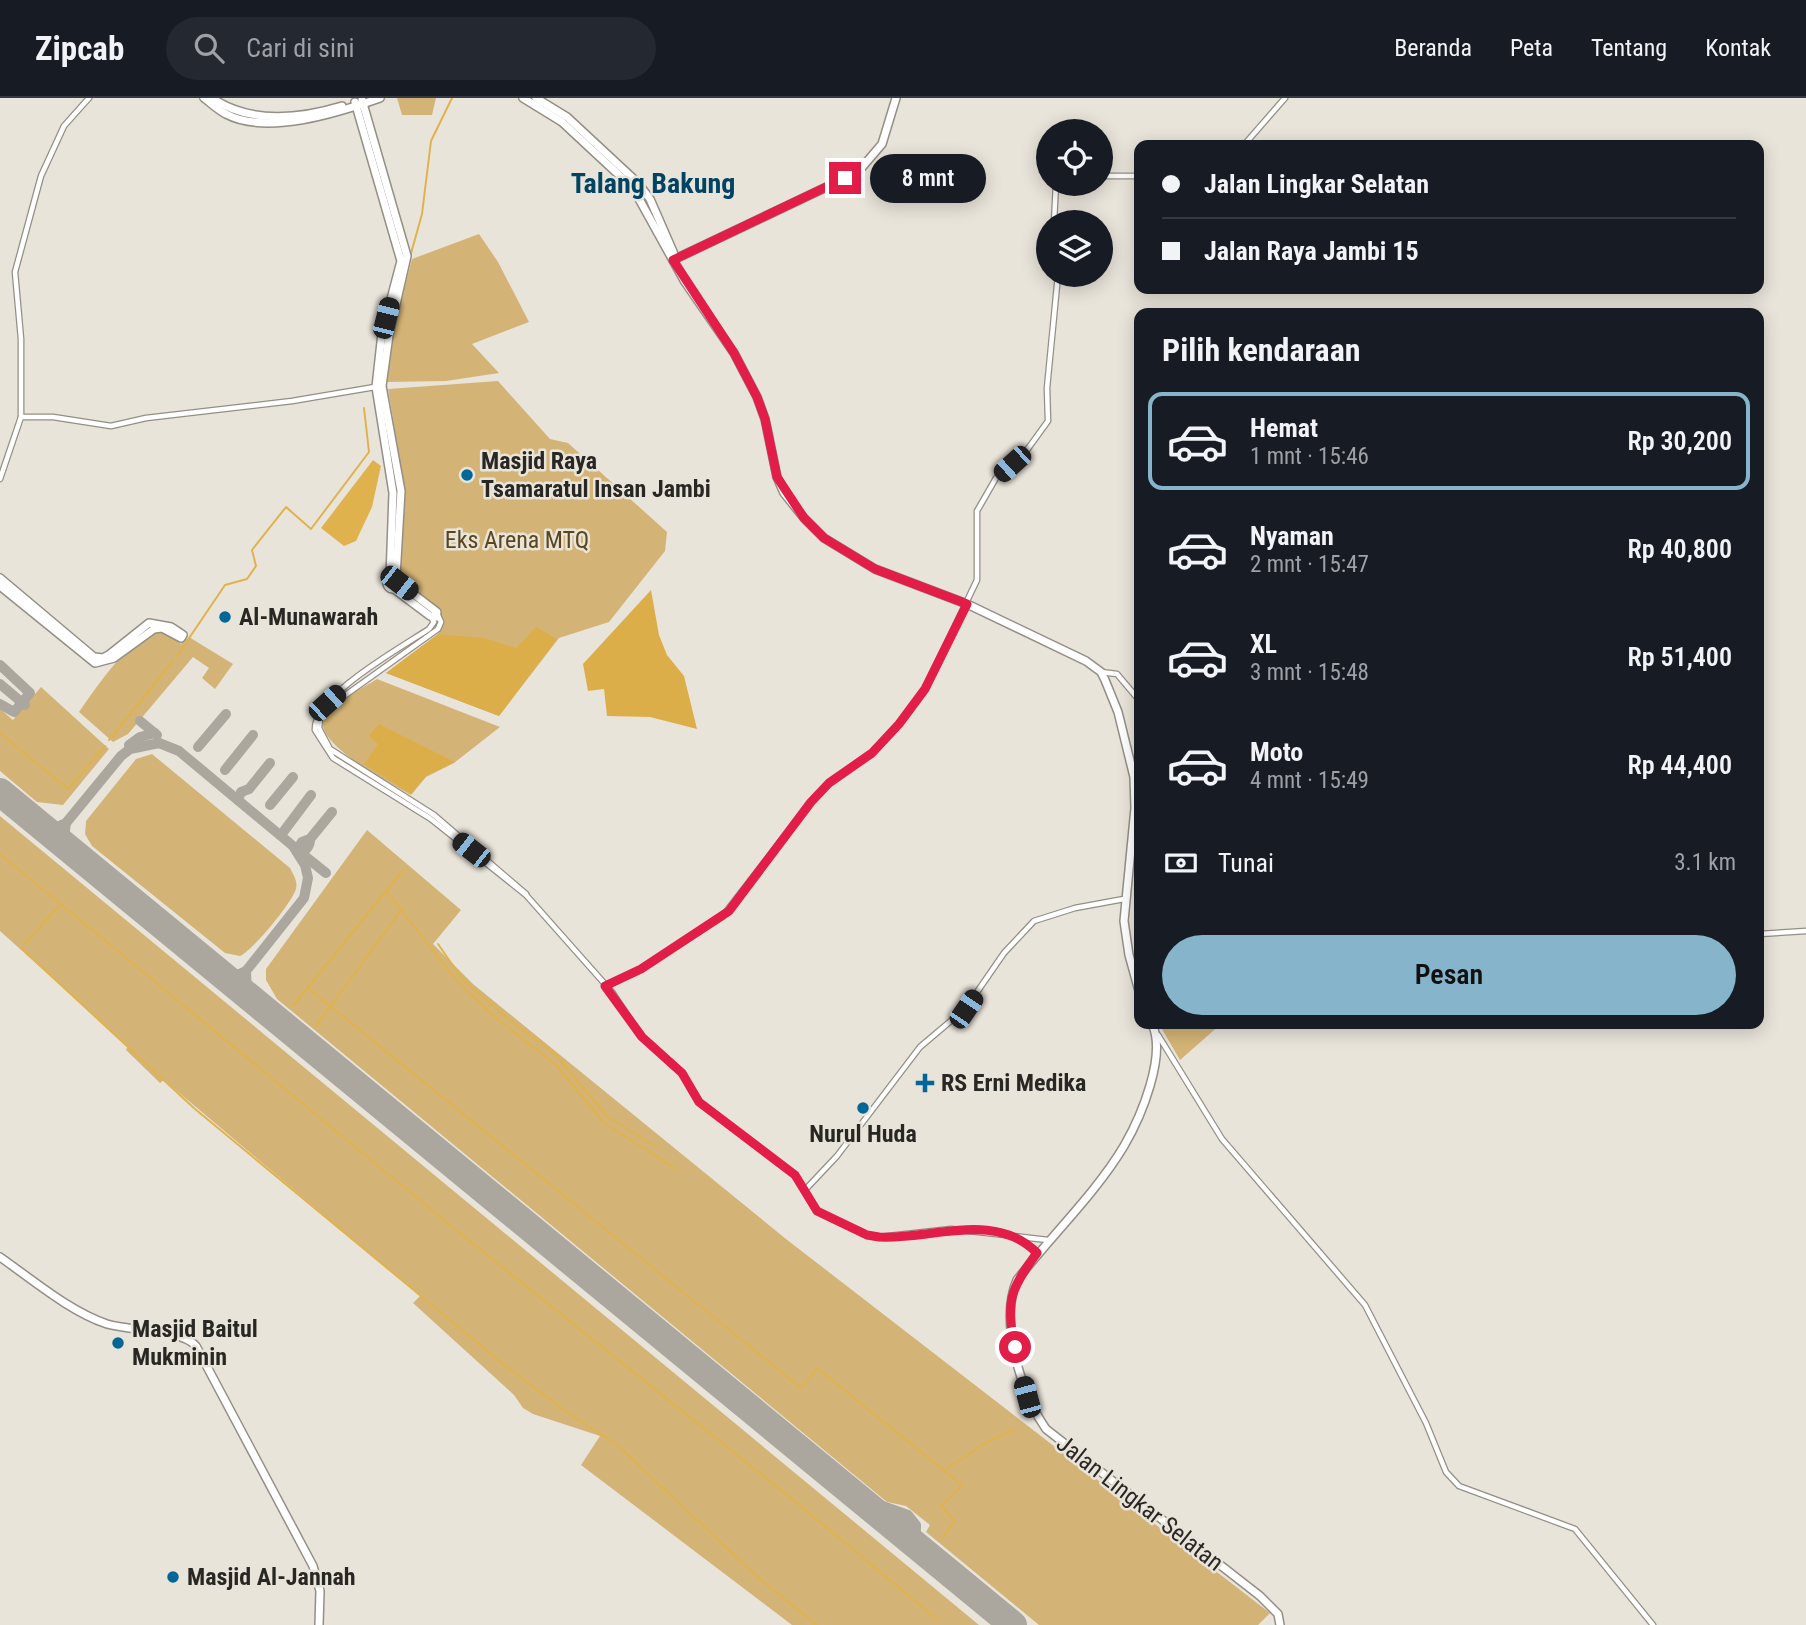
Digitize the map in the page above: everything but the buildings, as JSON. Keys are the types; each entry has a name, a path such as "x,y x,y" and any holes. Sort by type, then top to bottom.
{"highway":[{"path":"204,98 226,114 242,120 310,118 380,98"},
{"path":"212,98 244,115 310,118"},
{"path":"523,98 562,122 580,141 620,174 639,197 676,261"},
{"path":"536,98 567,117 638,183 650,199 685,282 734,353 757,397 765,419 777,477 804,518 824,538 875,569 967,604 1086,662 1101,672 1118,712 1134,777"},
{"path":"676,261 858,172 882,144 896,98"},
{"path":"361,102 394,221 407,256 385,334 376,387 393,493 395,581 433,614"},
{"path":"385,334 382,386 401,491 395,581"},
{"path":"0,578 94,657 103,658 136,638 158,628 181,638 183,635 171,627 149,624 136,638 108,662 95,663 0,586"},
{"path":"1134,816 1124,899 1129,955 1134,973"},
{"path":"1154,1029 1157,1035"},
{"name":"Jalan Lingkar Selatan","path":"1157,1035 1153,1072 1125,1144 1017,1280 1009,1301 1011,1330 1035,1413 1062,1444 1271,1605 1280,1625"},
{"path":"0,1257 89,1316 130,1329 178,1335 196,1346 313,1566 320,1591 319,1625"}],"street":[{"path":"0,479 21,417 21,339 15,272 41,176 64,126 89,98"},
{"path":"1248,140 1285,98"},
{"path":"1113,176 1134,176"},
{"path":"605,986 641,969 729,911 818,794 872,753 899,724 925,689 967,604 978,572 977,511 996,478 1027,450 1048,421 1046,388 1057,287"},
{"path":"21,417 53,417 111,426 146,418 292,401 376,387"},
{"path":"433,614 441,622 438,629 344,691 320,718 319,732 330,749 433,817 525,890 526,895 605,986 642,1037 682,1073 699,1102 795,1175 817,1211 867,1235 884,1238 951,1229 1048,1240"},
{"path":"1101,672 1117,674 1134,694"},
{"path":"805,1190 837,1156 920,1047 966,1009 1003,953 1034,921 1075,908 1124,899"},
{"path":"1764,934 1806,931"},
{"path":"1157,1035 1222,1139 1365,1305 1426,1423 1451,1480 1459,1486 1575,1529 1653,1625"},
{"path":"1012,1235 1037,1253"}],"green space":[{"path":"397,98 436,98 432,115 402,115"},
{"path":"479,234 498,262 529,322 472,344 499,373 446,381 387,382 393,331 412,259"},
{"name":"Eks Arena MTQ","path":"498,381 550,439 568,443 667,532 665,551 609,622 559,638 499,716 386,673 438,634 443,622 441,614 408,586 401,572 404,485 388,389"},
{"path":"162,631 181,644 189,637 233,664 215,689 202,678 209,668 193,657 128,734 113,742 79,712 126,652 150,635"},
{"path":"377,679 500,727 454,763 426,777 411,795 356,762 329,738 323,727 324,716 333,706"},
{"path":"41,687 109,749 63,805 37,802 0,771 0,709 13,720"},
{"path":"152,754 290,868 295,878 296,889 280,915 263,936 240,956 225,953 92,846 85,834 86,821 136,759"},
{"path":"0,816 979,1625 792,1625 581,1465 600,1436 533,1414 523,1408 514,1395 413,1303 420,1296 164,1080 160,1083 126,1050 128,1046 0,931"},
{"path":"367,830 461,910 433,944 473,984 786,1239 1270,1613 1258,1625 1039,1625 926,1532 930,1525 906,1506 887,1502 277,999 266,980 266,969"},
{"path":"1162,1029 1215,1029 1180,1060"}],"shaded area":[{"path":"373,460 381,466 372,507 356,541 344,546 321,528"},
{"path":"651,590 659,635 667,655 684,676 697,729 650,717 607,716 604,689 588,691 583,664"},
{"path":"536,627 557,639 499,716 386,673 438,634 484,638 516,648"},
{"path":"379,724 455,762 426,776 411,794 364,764 378,744 369,736"}],"waterway":[{"path":"410,257 422,214 431,141 452,98"},
{"path":"177,656 225,585 247,579 256,566 252,550 286,507 311,529 369,452 364,408"},
{"path":"109,740 172,662"},
{"path":"0,733 68,789 105,746"},
{"path":"0,854 456,1230 797,1503 938,1620"},
{"path":"293,1006 403,870"},
{"path":"387,892 456,980 490,1013 557,1066 604,1123 676,1169"},
{"path":"25,943 60,905"},
{"path":"316,1026 402,909"},
{"path":"438,944 463,980 512,1022 554,1053 607,1116 656,1147"},
{"path":"21,948 195,1109 497,1359 568,1413 615,1443 761,1580 817,1625"},
{"path":"308,988 801,1388 817,1368 962,1485 941,1506 955,1521 942,1538"},
{"path":"945,1470 987,1442 1013,1430"}],"taxiway":[{"path":"0,665 30,693 14,712 0,704"},
{"path":"0,684 25,705"},
{"path":"198,747 226,714"},
{"path":"140,721 157,735"},
{"path":"129,745 140,737 155,733"},
{"path":"225,770 253,735"},
{"path":"69,848 64,838 66,823 121,756 130,749 159,743 179,751 293,846 305,865 308,878 304,898 246,971 247,995"},
{"path":"238,800 241,792 249,789 270,763"},
{"path":"270,805 293,777"},
{"path":"281,835 311,795"},
{"path":"310,839 332,812"},
{"path":"43,827 52,829 66,823"},
{"path":"299,854 301,853 304,851 307,848 310,839 302,842 297,850 301,853 326,873"},
{"path":"222,974 237,975 246,971"},
{"path":"860,1498 908,1515 916,1525 914,1535 909,1539 898,1540 891,1532 890,1523"}],"runway":[{"path":"0,792 1013,1625"}],"place":[{"name":"Masjid Raya Tsamaratul Insan Jambi","path":"467,475"},
{"name":"Al-Munawarah","path":"225,617"},
{"name":"RS Erni Medika","path":"925,1083"},
{"name":"Nurul Huda","path":"863,1108"},
{"name":"Masjid Baitul Mukminin","path":"118,1343"},
{"name":"Masjid Al-Jannah","path":"173,1577"}],"district":[{"name":"Talang Bakung","path":"653,183"}],"route":[{"path":"845,178 673,260 734,353 757,397 763,410 774,471 784,493 804,518 824,538 875,569 967,604 925,689 899,724 872,753 829,783 811,802 729,911 641,969 605,986 612,992 642,1037 682,1073 699,1102 795,1175 817,1211 867,1235 884,1238 951,1229 1012,1235 1030,1245 1037,1253 1017,1280 1009,1301 1015,1347"}]}
